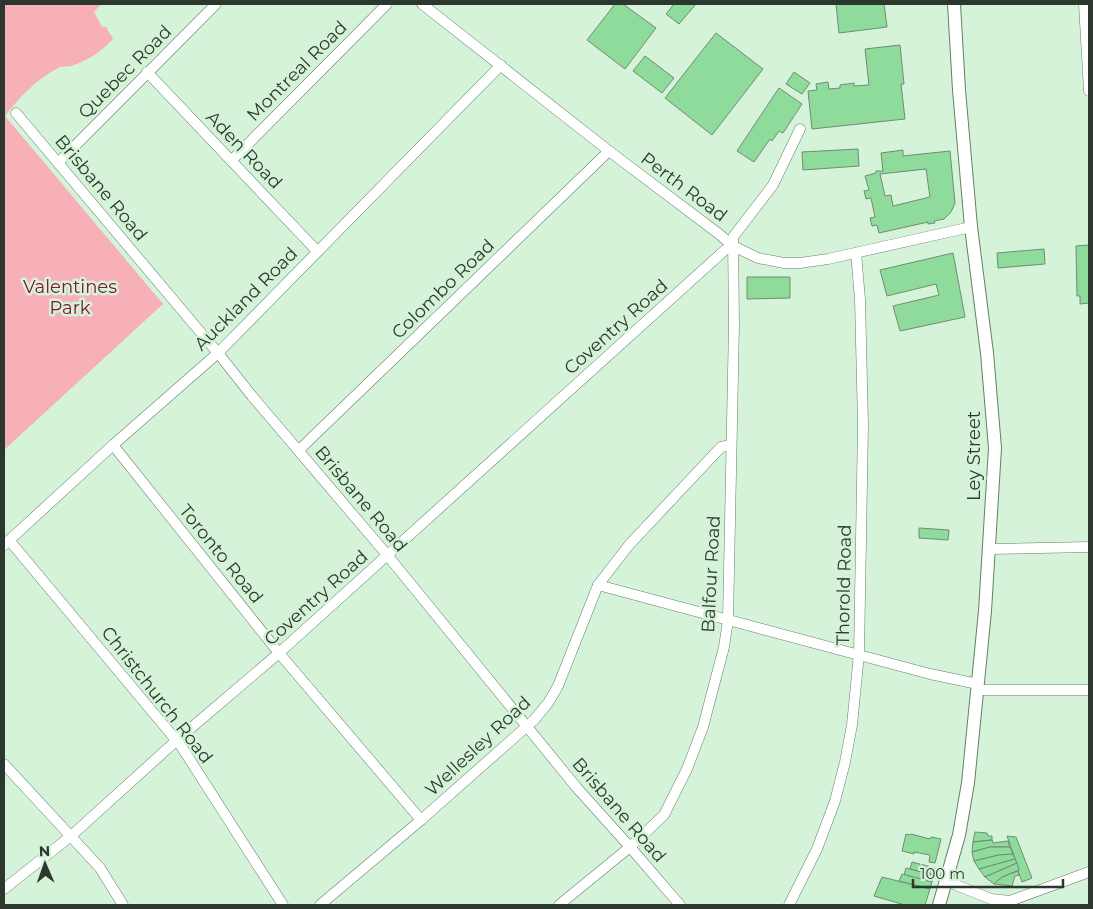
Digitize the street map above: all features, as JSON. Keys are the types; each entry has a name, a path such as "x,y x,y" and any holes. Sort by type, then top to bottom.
{"street":[{"name":"Quebec Road","path":"58,163 216,4"},
{"name":"Montreal Road","path":"231,161 387,4"},
{"name":"Perth Road","path":"422,4 733,246 758,258 784,263 817,261 971,227"},
{"name":"Ley Street","path":"939,905 959,836 966,791 978,687 990,549 995,448 987,353 971,227 958,90 954,4"},
{"path":"1084,4 1089,92"},
{"name":"Auckland Road","path":"7,542 113,445 218,353 501,65"},
{"name":"Aden Road","path":"147,72 317,251"},
{"name":"Brisbane Road","path":"16,113 388,556 577,788 680,905"},
{"path":"733,246 733,237 773,185 800,129"},
{"name":"Colombo Road","path":"299,450 609,151"},
{"name":"Balfour Road","path":"559,905 630,847 664,814 687,769 703,728 724,647 728,620 734,294 733,246"},
{"name":"Coventry Road","path":"4,889 71,836 177,740 279,653 725,250 733,246"},
{"name":"Thorold Road","path":"789,905 817,849 835,801 846,762 852,725 859,654 863,425 860,299 856,253"},
{"name":"Toronto Road","path":"113,445 279,653 421,820"},
{"name":"Wellesley Road","path":"320,905 421,820 527,726 548,703 558,686 598,585 630,546 721,447 731,445"},
{"name":"Christchurch Road","path":"7,542 177,740 283,905"},
{"path":"990,549 1089,547"},
{"path":"598,585 978,687 1089,690"},
{"path":"4,764 106,876 123,905"},
{"path":"946,881 991,900 1010,901 1089,872"}],"green space":[{"name":"Valentines Park","path":"4,4 101,4 94,12 102,27 106,27 113,39 99,52 89,58 71,66 60,67 44,76 17,101 5,116 163,304 4,450"}],"building":[{"path":"615,4 623,4 656,28 625,69 587,40"},
{"path":"674,4 696,4 679,24 666,14"},
{"path":"836,4 884,4 887,27 839,33"},
{"path":"716,33 763,69 712,135 665,98"},
{"path":"900,45 904,84 901,84 905,119 812,129 808,91 817,90 816,84 828,82 829,89 840,88 840,85 854,83 854,86 869,85 865,49"},
{"path":"645,56 674,78 662,93 633,71"},
{"path":"794,72 810,83 802,94 786,84"},
{"path":"779,88 802,104 783,133 779,131 772,141 770,139 754,162 737,151"},
{"path":"858,149 859,166 803,170 802,152"},
{"path":"903,150 903,156 950,151 955,203 951,212 944,219 934,221 935,223 928,224 928,222 879,233 877,225 872,226 870,218 875,217 871,198 866,199 864,191 869,190 865,176 876,173 876,171 883,171 881,153","holes":["926,169 930,197 893,206 891,195 885,196 880,174"]},
{"path":"1089,245 1089,303 1080,304 1080,296 1077,296 1076,246"},
{"path":"1044,249 1045,264 998,268 997,253"},
{"path":"953,253 965,317 900,331 893,306 939,295 936,284 887,296 880,270"},
{"path":"747,277 790,277 790,298 747,299"},
{"path":"919,528 949,530 948,540 919,538"},
{"path":"975,832 987,833 988,836 992,836 992,840 973,842"},
{"path":"906,834 930,839 931,837 941,839 935,863 929,862 930,855 902,851"},
{"path":"1007,836 1016,837 1032,878 1022,882"},
{"path":"992,840 993,843 1008,841 1010,847 990,847 972,852 973,842"},
{"path":"990,847 1010,847 1013,854 974,861 972,852"},
{"path":"1013,854 1015,859 979,869 974,861 999,855"},
{"path":"1015,859 1017,863 985,877 979,869"},
{"path":"912,862 935,868 933,875 910,869"},
{"path":"1017,863 1019,870 1002,877 994,884 985,877"},
{"path":"906,868 933,875 932,882 904,875"},
{"path":"1018,871 1019,875 1015,876 1012,886 994,884 1002,877"},
{"path":"902,874 932,882 930,889 899,881"},
{"path":"882,877 930,889 925,905 905,905 874,896"}]}
